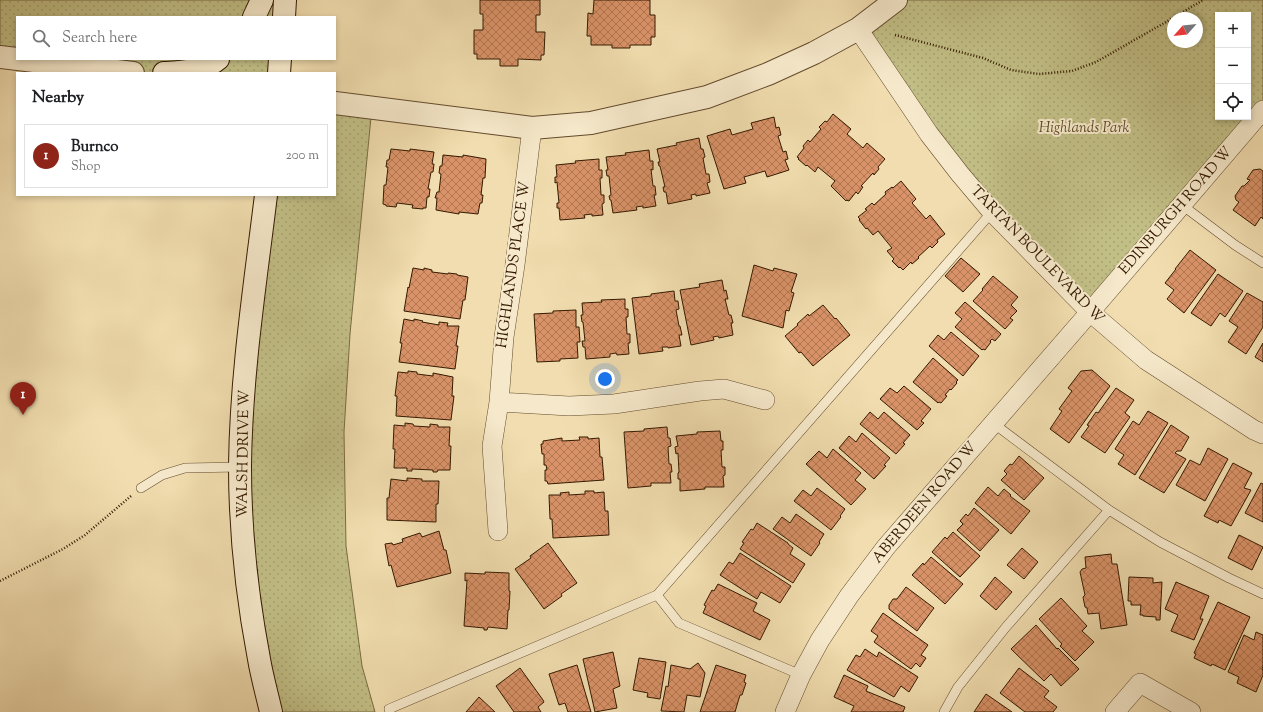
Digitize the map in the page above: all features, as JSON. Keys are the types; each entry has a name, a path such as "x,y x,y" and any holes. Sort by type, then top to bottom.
{"street":[{"path":"254,16 262,0"},
{"path":"284,16 285,0"},
{"path":"336,102 532,128 591,122 707,97 768,74 814,53 858,28 896,0"},
{"name":"TARTAN BOULEVARD W","path":"858,28 929,134 960,174 992,212 1090,312 1146,360 1254,430 1263,434"},
{"path":"0,57 16,59"},
{"path":"25,60 125,72"},
{"path":"187,72 214,63 217,60"},
{"path":"279,72 280,60"},
{"name":"EDINBURGH ROAD W","path":"1090,312 1263,110"},
{"name":"HIGHLANDS PLACE W","path":"498,531 492,446 499,402 504,337 515,265 532,128"},
{"name":"WALSH DRIVE W","path":"266,196 247,355 242,414 240,467 243,532 249,599 259,660 271,712"},
{"name":"ABERDEEN ROAD W","path":"785,712 801,675 820,640 849,596 886,547 1090,312"},
{"path":"499,402 569,406 614,404 700,391 724,389 765,400"},
{"path":"1115,712 1140,683 1191,712"}],"lane":[{"path":"1182,205 1235,245 1263,263"},
{"path":"390,712 389,709 657,595 992,212"},
{"path":"993,423 1109,510 1160,542 1228,578 1263,594"},
{"path":"141,488 162,475 185,468 240,467"},
{"path":"944,712 958,688 1006,627 1109,510"},
{"path":"657,595 679,623 801,675"}],"path":[{"path":"1183,12 1203,0"},
{"path":"895,35 983,58 1011,70 1039,74 1072,71 1096,62 1167,21"},
{"path":"0,581 63,549 85,535 141,488"}],"green space":[{"path":"0,0 285,0 284,16 16,16 16,59 0,57"},
{"name":"Highlands Park","path":"896,0 1263,0 1263,110 1090,312 992,212 858,29"},
{"path":"25,60 280,60 279,72 125,72"},
{"path":"336,103 372,107 350,334 344,432 346,546 362,666 375,712 271,712 249,599 247,355 266,196 336,196"}],"building":[{"path":"480,0 540,0 540,15 536,15 536,32 545,32 544,55 541,55 541,60 518,59 518,66 500,66 500,59 477,59 477,54 474,54 474,30 483,30 483,14 480,14"},
{"path":"594,0 650,0 650,15 655,15 655,37 651,37 651,45 630,45 630,48 612,48 612,45 591,45 591,36 587,36 588,13 593,14"},
{"path":"833,114 851,129 847,134 863,148 867,143 885,159 878,167 879,169 874,175 873,173 861,186 863,187 858,194 856,192 849,201 846,201 831,186 835,181 818,167 815,172 797,157 808,140 810,142 821,129 819,127 825,121 827,122"},
{"path":"774,117 776,128 779,127 781,135 778,136 783,152 786,151 788,159 785,160 789,170 767,177 765,171 744,177 746,183 724,189 707,136 730,129 732,135 753,129 751,123"},
{"path":"699,138 701,149 703,149 705,157 703,158 706,174 709,174 710,182 707,183 710,193 696,196 696,194 691,195 692,199 668,204 658,162 660,162 657,149"},
{"path":"391,149 410,151 410,149 434,152 432,164 434,164 433,172 431,172 428,189 430,189 429,197 427,197 426,208 412,208 413,205 397,203 396,207 386,206 383,204 384,185 386,185 388,167 386,167 387,160 389,160"},
{"path":"649,150 650,161 653,161 653,170 651,169 653,186 655,186 656,195 654,195 656,206 643,208 643,206 636,207 637,210 613,213 609,196 611,195 609,176 607,176 606,170 608,170 606,157 626,155 625,153"},
{"path":"443,155 463,157 463,155 486,159 485,178 483,178 481,195 483,195 482,203 480,203 478,214 459,212 459,214 436,210 437,198 435,198 437,192 439,192 441,174 439,173 440,166 442,166"},
{"path":"599,159 599,170 602,170 602,178 600,178 601,195 604,195 604,203 602,204 603,215 592,216 592,214 584,215 585,218 560,220 559,208 557,208 557,203 559,203 557,182 555,183 555,177 557,177 556,165 576,163 575,161"},
{"path":"1260,169 1263,171 1263,219 1261,217 1255,226 1233,210 1239,202 1236,200 1235,196 1242,186 1250,180 1247,179 1253,170"},
{"path":"901,181 916,199 912,203 926,219 930,215 945,234 937,240 938,242 932,248 930,246 918,257 919,258 912,264 911,262 903,270 892,261 894,259 887,251 892,248 878,231 873,235 867,228 866,229 858,217 867,210 865,209 872,203 874,205 886,194 885,192 892,187 893,188"},
{"path":"1190,250 1216,270 1184,313 1167,299 1174,290 1165,283"},
{"path":"961,258 980,274 963,292 945,276"},
{"path":"754,265 773,271 774,268 797,274 791,292 794,293 789,311 786,310 783,328 742,316"},
{"path":"413,268 424,270 424,268 432,270 432,272 457,274 468,277 465,300 463,300 460,319 404,311"},
{"path":"1218,274 1243,291 1225,317 1220,313 1211,326 1191,313"},
{"path":"993,276 1018,297 1011,305 1017,311 1010,318 1013,320 1005,329 973,301"},
{"path":"722,280 724,291 726,290 728,299 725,299 729,315 731,315 733,323 731,323 733,335 719,338 718,336 713,337 714,340 691,345 680,290 700,287 699,284"},
{"path":"674,291 675,301 678,301 679,309 676,310 682,335 679,335 681,346 668,348 662,347 663,351 639,354 632,298"},
{"path":"1247,293 1263,302 1263,327 1246,354 1228,342 1238,327 1229,321"},
{"path":"625,299 625,309 628,309 628,317 626,317 627,334 630,334 630,343 628,343 629,354 617,355 616,353 610,354 610,357 586,359 585,347 583,347 582,341 585,341 581,315 583,315 582,303 602,302 601,300"},
{"path":"965,302 1001,334 995,341 992,339 990,341 991,342 985,350 982,350 955,327 962,319 955,313"},
{"path":"823,305 850,335 813,366 801,352 799,353 785,336 808,314 809,316"},
{"path":"576,310 576,327 579,327 580,342 577,342 578,358 560,359 560,361 537,362 534,314"},
{"path":"404,319 414,321 414,319 439,325 439,322 448,323 447,326 459,326 455,369 399,362 402,343 400,343"},
{"path":"951,332 979,356 963,376 929,346 938,335 944,340"},
{"path":"1263,343 1263,362 1255,357"},
{"path":"933,358 958,380 951,390 950,389 945,395 947,396 941,403 938,403 913,382"},
{"path":"1092,370 1110,386 1069,443 1050,429 1062,411 1059,409 1072,391 1068,388 1081,371"},
{"path":"408,371 417,372 417,374 433,376 433,373 453,377 452,396 454,396 451,420 396,416 397,396 395,396 398,372 408,373"},
{"path":"904,386 931,409 921,421 924,423 917,430 880,399 890,388 897,393"},
{"path":"1116,388 1134,400 1125,413 1130,417 1105,453 1081,437 1089,426 1087,425 1096,412 1098,413"},
{"path":"1148,411 1168,423 1135,475 1118,464 1124,455 1115,449 1133,421 1139,425"},
{"path":"870,412 878,419 884,412 910,435 903,443 905,444 896,454 860,424"},
{"path":"405,423 413,424 414,426 430,427 430,424 438,425 438,427 450,427 450,470 438,470 437,472 433,472 433,470 412,469 412,471 407,471 407,468 394,468 394,425 405,426"},
{"path":"1171,425 1189,437 1181,451 1177,451 1175,453 1186,459 1164,493 1139,478"},
{"path":"667,427 668,438 670,438 671,446 668,447 669,464 671,464 672,472 670,472 671,483 651,483 651,486 628,488 624,432 644,431 644,429"},
{"path":"720,431 721,441 723,441 723,450 721,450 722,467 725,467 725,475 723,476 724,487 705,487 705,489 680,491 680,479 678,479 678,453 676,454 675,447 678,446 676,436 697,434 697,432"},
{"path":"862,433 890,458 884,465 886,466 874,479 839,448 849,436 856,442"},
{"path":"579,437 588,437 588,439 599,438 600,457 602,457 604,480 548,484 547,481 545,481 545,470 547,470 546,465 544,465 544,454 542,454 541,444 543,444 543,441 562,438 562,441 580,440"},
{"path":"1208,448 1228,459 1205,501 1176,485 1190,460 1200,465"},
{"path":"833,449 861,473 855,480 866,489 851,505 806,464 819,451 827,458"},
{"path":"1019,456 1044,478 1024,500 1001,480 1007,474 1004,471 1010,464 1012,465"},
{"path":"1233,463 1252,473 1244,488 1251,490 1231,526 1219,520 1218,523 1204,516"},
{"path":"407,478 422,479 422,481 439,481 438,504 436,504 436,522 387,520 387,498 389,498 391,479 407,481"},
{"path":"1261,483 1263,484 1263,522 1245,513"},
{"path":"988,487 998,496 1004,489 1011,495 1010,496 1030,511 1011,534 975,503"},
{"path":"817,488 845,509 831,530 794,501 803,490 811,496"},
{"path":"585,491 594,491 594,493 604,492 605,511 608,511 609,535 553,538 552,519 550,519 549,495 561,495 560,493 569,492 569,495 585,494"},
{"path":"974,508 999,530 980,551 957,530 963,524 960,521 966,514 968,516"},
{"path":"796,514 824,534 811,556 773,529 782,517 790,523"},
{"path":"757,523 788,543 793,548 790,554 805,564 793,583 740,549 744,543 742,542"},
{"path":"439,531 444,550 446,550 451,573 397,587 391,565 389,566 385,544 392,543 393,545 403,542 402,539 420,533 422,537"},
{"path":"953,532 980,556 960,577 932,552 945,537 947,539"},
{"path":"1239,535 1263,547 1252,570 1228,558"},
{"path":"548,543 577,583 561,594 562,596 544,609 515,569 531,558 530,556"},
{"path":"1022,548 1038,562 1024,579 1007,565"},
{"path":"740,553 791,586 780,603 761,592 757,599 720,575 729,562 733,564"},
{"path":"1111,554 1112,564 1117,564 1127,625 1101,629 1099,613 1088,614 1087,608 1085,607 1083,597 1085,595 1080,572 1082,569 1086,568 1085,557"},
{"path":"931,557 963,584 945,604 912,575"},
{"path":"485,572 509,573 510,591 507,629 488,627 487,630 484,630 484,628 464,626 467,580 465,581 465,573 485,574"},
{"path":"995,577 1012,592 996,610 980,596"},
{"path":"1129,577 1153,578 1153,583 1162,582 1160,620 1156,620 1156,617 1140,615 1141,605 1131,605 1131,601 1128,601"},
{"path":"1176,582 1209,596 1200,619 1203,619 1194,640 1171,631 1178,615 1165,609"},
{"path":"718,584 757,603 753,611 770,620 760,640 703,613 706,606 704,605 712,590 714,591"},
{"path":"906,587 934,608 917,631 889,609 889,605 893,599 897,599"},
{"path":"1061,598 1087,626 1082,631 1094,642 1075,661 1060,646 1062,644 1039,619"},
{"path":"1218,602 1250,617 1225,670 1212,664 1211,666 1194,658 1196,654 1194,653"},
{"path":"883,613 928,645 921,655 926,658 920,667 916,663 911,669 874,642 878,636 871,631"},
{"path":"1036,625 1057,649 1058,648 1079,669 1061,686 1051,674 1044,681 1011,649"},
{"path":"1256,632 1263,635 1263,675 1256,692 1237,683 1239,677 1228,672 1244,635 1254,640"},
{"path":"865,649 877,657 879,652 918,677 909,692 901,686 894,697 847,670 856,655 860,657"},
{"path":"613,652 620,686 613,689 617,708 595,712 583,659"},
{"path":"639,658 666,662 660,699 647,697 648,693 633,690"},
{"path":"698,663 705,673 700,697 687,695 684,712 661,711 666,686 668,687 671,665 690,669"},
{"path":"577,665 591,712 568,712 565,703 559,705 549,674"},
{"path":"716,665 746,675 744,682 746,683 742,695 740,695 735,712 700,712"},
{"path":"520,668 544,702 538,707 541,712 514,712 496,686"},
{"path":"1019,668 1049,691 1044,697 1057,707 1053,712 1025,712 1000,693"},
{"path":"844,675 868,686 866,691 905,707 903,712 851,712 854,706 834,697"},
{"path":"986,694 1012,712 974,712"},
{"path":"479,697 495,712 466,712"}],"place":[{"name":"Burnco","path":"23,415"}]}
